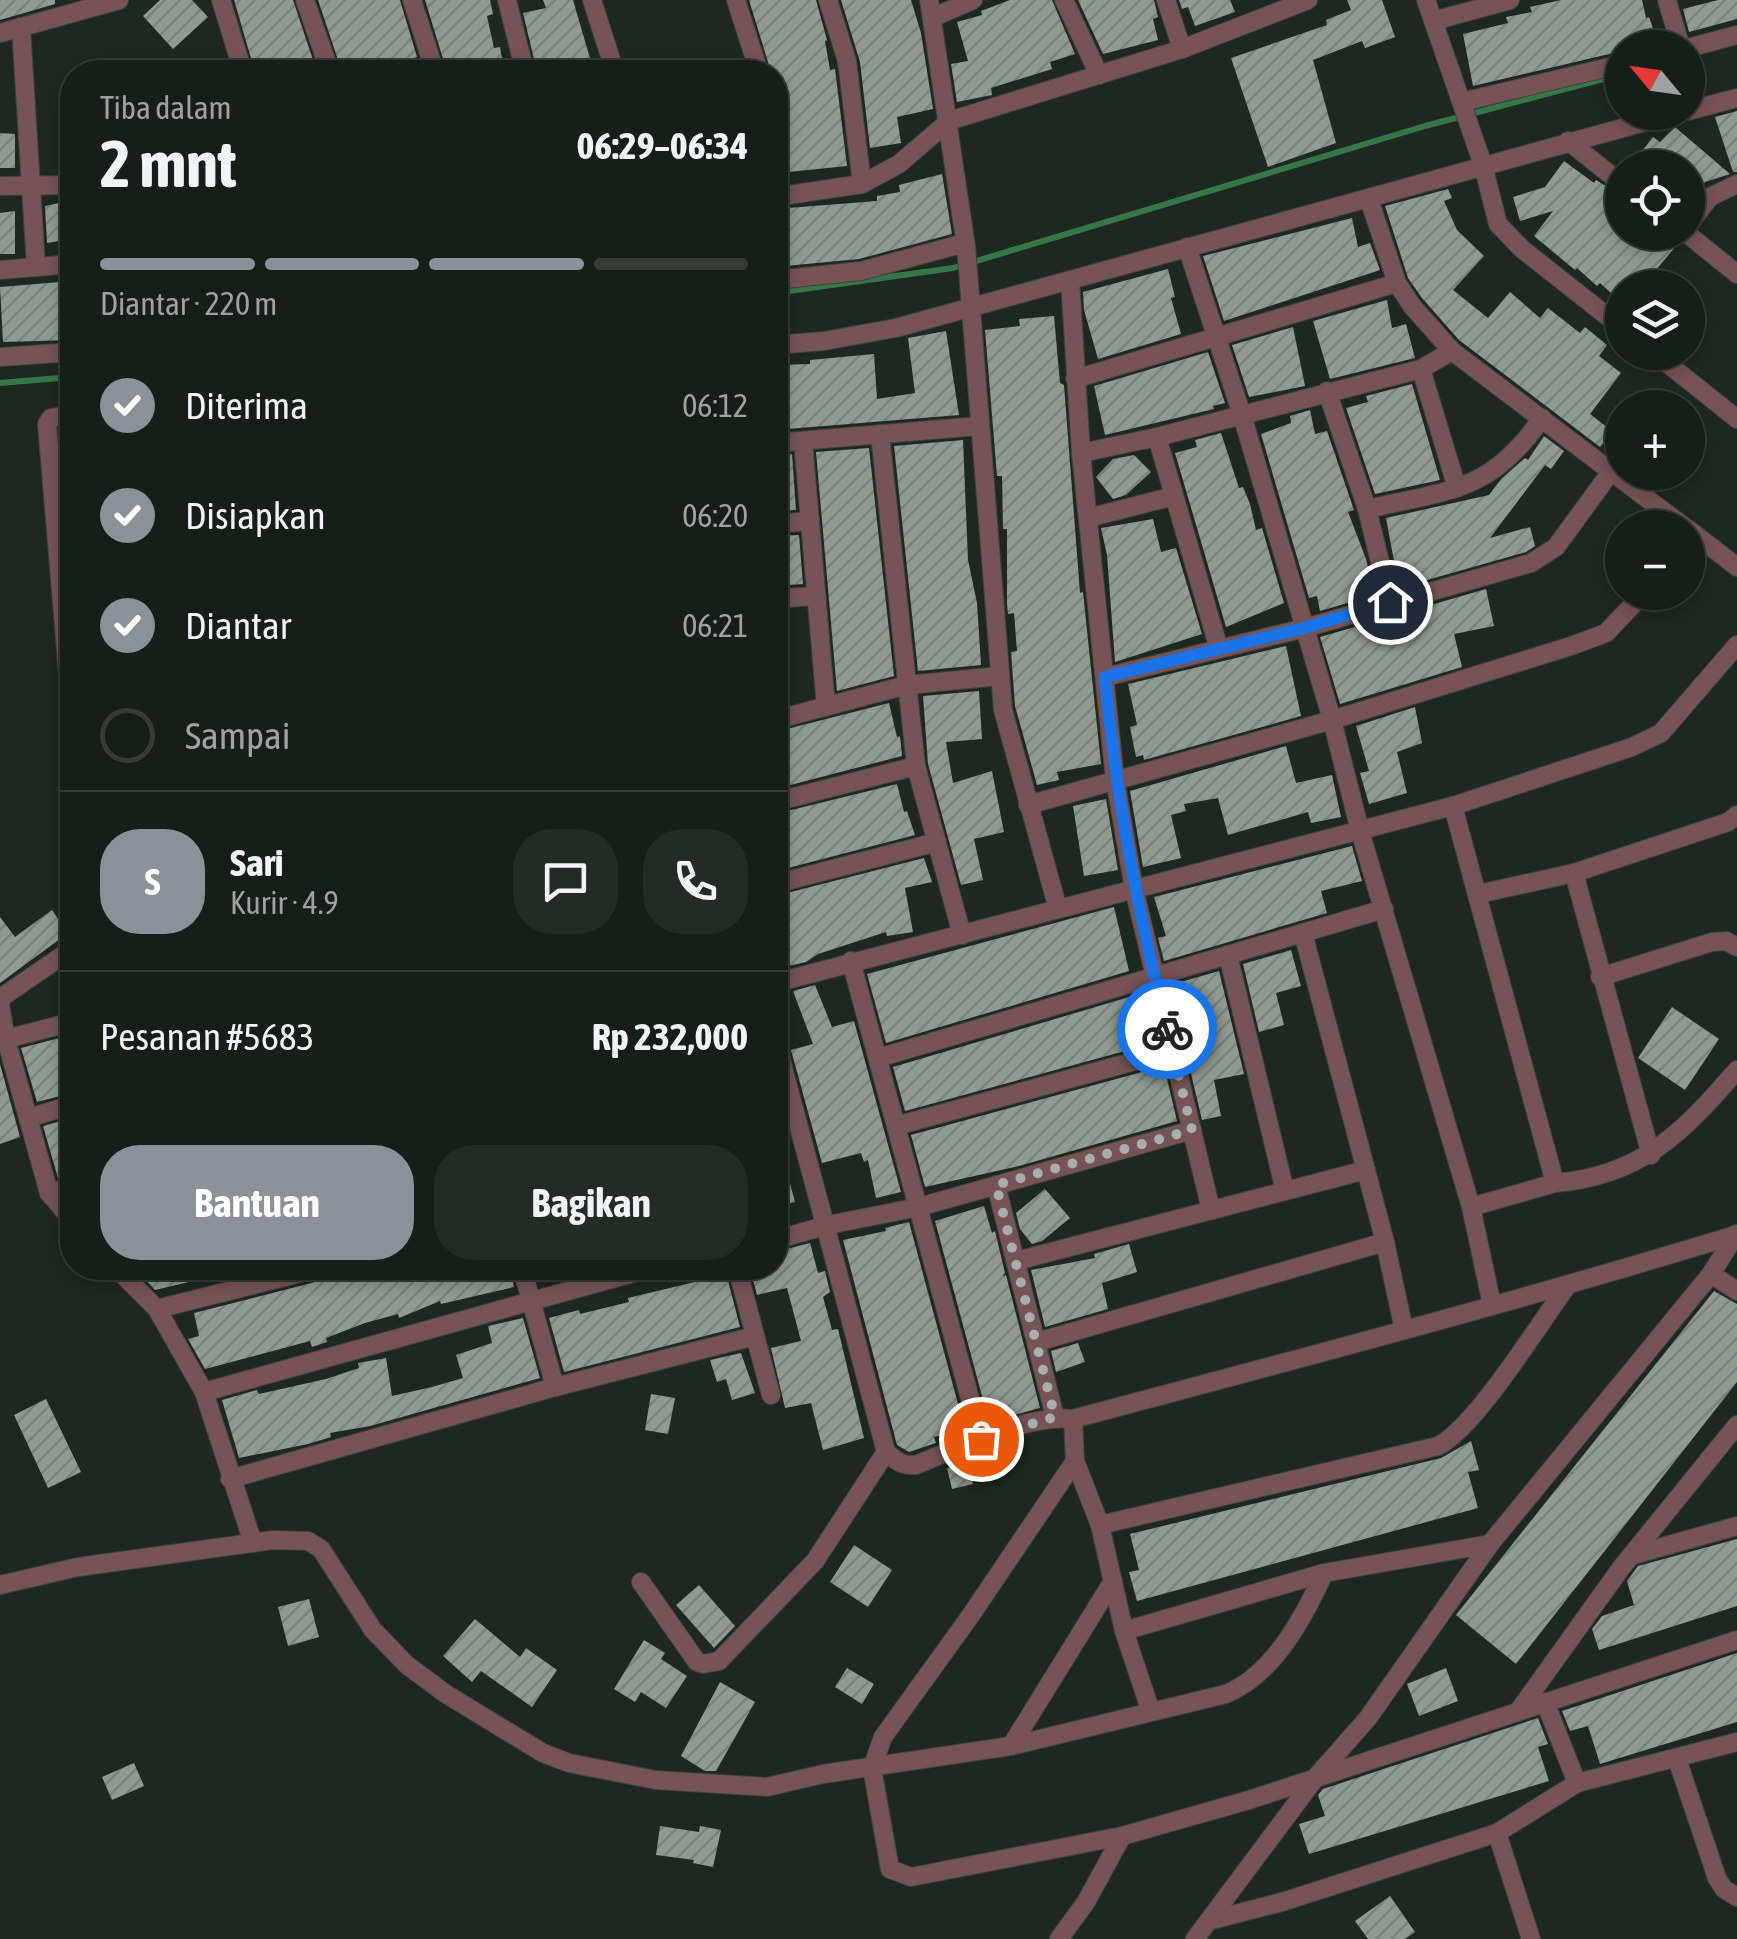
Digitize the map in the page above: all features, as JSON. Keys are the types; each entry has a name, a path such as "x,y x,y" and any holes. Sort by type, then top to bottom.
{"street":[{"path":"0,33 119,0"},
{"path":"221,0 240,60"},
{"path":"305,0 326,60"},
{"path":"412,0 431,60"},
{"path":"507,0 521,60"},
{"path":"592,0 610,60"},
{"path":"736,0 755,60"},
{"path":"828,0 847,61 862,184"},
{"path":"974,0 932,8 965,245 1004,710 1058,909"},
{"path":"1064,0 1099,74"},
{"path":"1166,0 1182,49"},
{"path":"788,195 862,184 899,164 949,121 1182,49 1261,9 1308,0"},
{"path":"1426,0 1481,160 1498,224 1508,237 1605,314"},
{"path":"1433,20 1510,0"},
{"path":"1667,0 1678,30"},
{"path":"21,27 36,268"},
{"path":"1705,43 1737,36"},
{"path":"1464,108 1605,69"},
{"path":"1705,106 1737,98"},
{"path":"788,343 864,334 970,302 1070,280 1369,199 1481,160 1614,130"},
{"path":"1568,142 1605,171"},
{"path":"0,186 60,184"},
{"path":"1705,203 1737,184"},
{"path":"1369,199 1398,282 1412,306 1452,351 1605,469"},
{"path":"788,279 861,271 965,245"},
{"path":"1187,247 1242,415 1332,720 1360,831 1470,1207 1492,1305"},
{"path":"1705,248 1737,274"},
{"path":"0,270 60,265"},
{"path":"1070,280 1081,453 1114,780 1154,977 1212,1210"},
{"path":"1075,379 1398,282"},
{"path":"1081,453 1421,368 1452,351"},
{"path":"0,357 60,353"},
{"path":"1421,368 1457,488"},
{"path":"1676,370 1737,419"},
{"path":"1327,390 1367,509 1390,602"},
{"path":"60,416 51,418 47,424 60,491"},
{"path":"1367,509 1457,488 1498,469 1524,444 1542,418"},
{"path":"788,442 979,426"},
{"path":"880,434 916,766 962,935"},
{"path":"1157,437 1219,649"},
{"path":"804,440 826,706"},
{"path":"1105,677 1304,628 1545,556 1570,531 1605,480"},
{"path":"1632,490 1658,510"},
{"path":"1088,518 1174,496"},
{"path":"788,523 810,521"},
{"path":"1705,545 1737,567"},
{"path":"788,598 814,596"},
{"path":"1028,805 1332,720 1596,637 1614,627 1629,610"},
{"path":"788,979 1454,806 1648,741 1672,722 1737,644"},
{"path":"788,716 907,685 1000,676"},
{"path":"788,799 916,766"},
{"path":"1454,806 1555,1184"},
{"path":"1478,894 1574,873 1737,816"},
{"path":"788,880 937,842"},
{"path":"1574,873 1652,1154"},
{"path":"878,1058 1384,909"},
{"path":"1303,933 1385,1242 1404,1330"},
{"path":"1600,976 1712,942 1737,946"},
{"path":"1228,955 1286,1191"},
{"path":"60,957 2,997 0,1005 49,1193 60,1206"},
{"path":"851,961 981,1439"},
{"path":"6,1039 60,1025"},
{"path":"896,1126 1172,1050"},
{"path":"1470,1207 1624,1167 1652,1154 1680,1132 1737,1070"},
{"path":"788,1084 886,1452 898,1464 916,1466 981,1439 1567,1286 1736,1234"},
{"path":"28,1118 60,1109"},
{"path":"788,1236 918,1207 1192,1130"},
{"path":"1016,1261 1366,1170"},
{"path":"996,1185 1036,1342 1100,1525 1124,1631 1151,1712"},
{"path":"49,1193 60,1190"},
{"path":"1199,1938 1316,1777 1368,1718 1490,1544 1711,1274 1736,1234"},
{"path":"1036,1342 1385,1242"},
{"path":"1711,1274 1737,1291"},
{"path":"128,1280 157,1309 204,1392 253,1543"},
{"path":"157,1309 259,1280"},
{"path":"526,1280 555,1388"},
{"path":"204,1392 532,1302 596,1280"},
{"path":"740,1280 771,1395"},
{"path":"1100,1525 1450,1440 1474,1414 1567,1286"},
{"path":"230,1479 756,1336"},
{"path":"1520,1709 1632,1555 1737,1425"},
{"path":"640,1582 697,1662 719,1661 815,1561 886,1452"},
{"path":"1075,1462 883,1737 872,1768 890,1869 911,1876 1122,1836 1737,1640"},
{"path":"1632,1555 1737,1526"},
{"path":"0,1585 78,1567 253,1543 290,1539 314,1543 373,1630 408,1665 470,1710 543,1752 569,1763 656,1780 766,1788 1010,1746 1210,1700 1247,1686 1298,1623 1324,1572"},
{"path":"1124,1631 1324,1572 1490,1544"},
{"path":"1010,1746 1113,1580"},
{"path":"1544,1702 1577,1783"},
{"path":"1212,1920 1282,1902 1497,1833 1577,1783 1737,1742"},
{"path":"1677,1759 1718,1878 1724,1889 1737,1896"},
{"path":"1497,1833 1530,1939"},
{"path":"1058,1939 1086,1902 1122,1836"}],"building":[{"path":"0,0 55,0 55,4 0,20"},
{"path":"160,0 192,0 208,17 173,49 143,16"},
{"path":"234,0 293,0 313,60 252,60"},
{"path":"318,0 400,0 417,57 338,60"},
{"path":"425,0 490,0 493,14 487,16 494,48 500,47 502,60 443,60"},
{"path":"543,0 573,0 590,60 534,60 523,13 546,8"},
{"path":"749,0 816,0 830,70 835,69 847,166 788,172 788,60 767,60"},
{"path":"841,0 911,0 921,33 933,109 897,117 901,143 870,148 860,62"},
{"path":"1010,0 1052,0 1075,54 1050,62 1052,69 991,88 992,95 957,102 951,64 968,61 957,22 982,15 981,11"},
{"path":"1078,0 1154,0 1158,40 1103,54"},
{"path":"1179,0 1230,0 1235,12 1195,26 1188,7 1182,9"},
{"path":"1347,0 1382,0 1395,37 1365,48 1362,41 1313,60 1336,143 1268,167 1231,58 1327,25 1326,20 1351,10"},
{"path":"1561,0 1642,0 1654,30 1605,30 1605,55 1473,86 1463,34 1508,23 1506,17 1532,12 1530,7"},
{"path":"1718,0 1737,0 1737,19 1688,30 1683,9"},
{"path":"1737,111 1737,172 1733,172 1715,117"},
{"path":"1672,130 1679,130 1702,150 1643,150 1653,137 1660,142"},
{"path":"0,133 15,134 15,168 0,168"},
{"path":"1705,153 1730,174 1705,182"},
{"path":"1564,161 1594,183 1596,180 1605,186 1605,250 1673,250 1656,270 1605,270 1605,288 1600,283 1597,286 1534,236 1553,211 1520,221 1513,197 1545,187"},
{"path":"942,174 952,234 859,259 788,266 788,208 877,201 877,196 900,192 899,185"},
{"path":"1448,189 1452,198 1444,201 1457,230 1484,256 1453,290 1488,318 1510,292 1540,318 1548,308 1580,333 1585,327 1605,343 1599,356 1605,361 1605,370 1621,373 1590,414 1605,426 1605,440 1600,447 1459,340 1408,278 1385,206"},
{"path":"59,203 60,241 47,243 45,206"},
{"path":"15,211 15,254 0,254 0,213"},
{"path":"1352,218 1358,247 1370,243 1380,270 1224,321 1203,256"},
{"path":"1168,269 1181,334 1098,359 1083,292"},
{"path":"60,282 60,340 3,342 0,287"},
{"path":"1387,300 1392,328 1406,324 1415,358 1330,379 1313,321"},
{"path":"1054,316 1060,383 1064,385 1080,593 1083,592 1101,764 1057,772 1059,780 1037,785 1015,706 1011,652 1017,651 1014,613 1008,614 1007,529 1003,529 1002,476 997,476 985,330 1020,326 1019,319"},
{"path":"1293,327 1305,386 1249,397 1232,345"},
{"path":"946,331 959,415 788,429 788,365 874,354 877,399 915,393 908,338"},
{"path":"1208,352 1225,403 1105,435 1094,386"},
{"path":"1412,384 1440,480 1375,494 1346,408 1368,402 1366,396"},
{"path":"1310,410 1315,434 1327,431 1354,510 1348,512 1375,595 1320,611 1317,596 1309,598 1261,434 1291,423 1290,416"},
{"path":"1221,433 1239,488 1243,487 1250,504 1256,530 1262,528 1284,603 1226,627 1175,453 1197,447 1195,440"},
{"path":"1544,436 1564,451 1551,469 1545,465 1490,538 1530,527 1535,546 1526,552 1399,588 1386,518 1489,495 1501,479 1525,458 1528,460"},
{"path":"963,440 968,560 977,603 981,665 918,671 894,446"},
{"path":"869,448 894,676 837,691 816,452"},
{"path":"788,454 792,454 796,510 788,510"},
{"path":"1134,455 1151,472 1126,495 1113,499 1096,477 1113,459"},
{"path":"1153,519 1161,552 1176,548 1202,634 1115,662 1107,555 1101,528"},
{"path":"788,535 799,535 803,584 788,585"},
{"path":"1486,589 1494,626 1454,634 1462,667 1340,704 1320,637"},
{"path":"1286,646 1301,716 1144,760 1143,755 1136,757 1130,727 1137,725 1128,684"},
{"path":"979,691 982,739 946,742 953,783 992,771 1004,832 974,839 983,880 961,885 928,764 923,696"},
{"path":"889,703 902,756 788,786 788,729"},
{"path":"1415,707 1422,743 1397,752 1407,793 1369,804 1360,773 1369,771 1356,726"},
{"path":"1286,746 1296,783 1332,775 1341,817 1311,823 1308,812 1228,835 1218,798 1184,804 1186,811 1171,815 1181,858 1143,867 1130,791"},
{"path":"897,784 915,835 788,868 788,811"},
{"path":"1106,799 1118,870 1084,876 1073,806"},
{"path":"1352,846 1362,881 1321,891 1327,913 1164,961 1158,938 1166,936 1154,897"},
{"path":"924,858 932,882 905,888 913,932 887,936 886,932 788,966 788,893"},
{"path":"1114,907 1129,971 886,1043 867,974"},
{"path":"52,910 60,922 60,939 0,983 0,917 15,937"},
{"path":"1291,950 1301,986 1276,993 1284,1025 1259,1032 1243,964"},
{"path":"1219,971 1244,1074 1214,1080 1221,1116 1202,1120 1170,985"},
{"path":"815,985 832,1027 854,1021 901,1192 876,1198 868,1160 864,1162 861,1153 822,1163 791,1050 813,1044 793,991"},
{"path":"1146,992 1158,1042 905,1111 893,1067"},
{"path":"1672,1007 1719,1039 1685,1090 1638,1058"},
{"path":"60,1038 60,1096 37,1102 21,1048"},
{"path":"0,1064 20,1137 0,1144"},
{"path":"1164,1066 1177,1121 1019,1166 925,1187 911,1135"},
{"path":"60,1121 60,1178 58,1178 43,1126"},
{"path":"788,1176 795,1202 788,1204"},
{"path":"1045,1189 1070,1218 1042,1241 1032,1244 1020,1229 1016,1213"},
{"path":"984,1206 992,1233 995,1231 1005,1273 1002,1276 1006,1275 1040,1408 989,1422 935,1221"},
{"path":"909,1222 965,1430 934,1437 936,1443 909,1452 897,1445 843,1240"},
{"path":"810,1243 818,1273 825,1271 830,1292 823,1297 832,1330 838,1329 864,1438 823,1450 811,1403 785,1408 771,1348 801,1341 787,1288 757,1295 753,1280 788,1280 788,1249"},
{"path":"1129,1244 1137,1272 1102,1283 1108,1309 1045,1327 1031,1270 1095,1258 1094,1254"},
{"path":"146,1280 198,1280 155,1290"},
{"path":"323,1280 513,1280 514,1287 441,1304 440,1301 399,1318 398,1314 365,1323 312,1347 310,1341 205,1369 188,1339 199,1336 194,1313"},
{"path":"728,1280 740,1327 564,1372 549,1318 629,1302 628,1298 699,1281"},
{"path":"1714,1291 1737,1304 1737,1382 1516,1664 1456,1615"},
{"path":"523,1318 540,1378 370,1426 330,1433 331,1437 308,1444 239,1458 222,1400 326,1379 359,1368 358,1363 386,1358 392,1396 432,1387 463,1378 456,1355 492,1343 488,1326"},
{"path":"1078,1343 1085,1362 1056,1372 1051,1351"},
{"path":"741,1353 755,1393 732,1400 726,1379 717,1382 710,1360"},
{"path":"651,1394 675,1398 668,1434 645,1430"},
{"path":"46,1399 81,1472 48,1488 14,1415"},
{"path":"1471,1441 1479,1470 1468,1472 1478,1508 1137,1601 1129,1572 1139,1570 1130,1534 1441,1458"},
{"path":"968,1462 973,1484 952,1489 947,1468"},
{"path":"1737,1539 1737,1606 1599,1650 1592,1629 1602,1616 1634,1605 1627,1581 1638,1566"},
{"path":"854,1545 892,1570 868,1607 830,1582"},
{"path":"699,1585 735,1626 714,1648 676,1605"},
{"path":"309,1599 319,1637 288,1646 278,1607"},
{"path":"475,1619 520,1657 526,1648 557,1670 532,1707 481,1671 472,1682 443,1656"},
{"path":"644,1640 665,1653 661,1659 687,1676 666,1708 641,1692 635,1702 614,1689"},
{"path":"1737,1653 1737,1722 1600,1764 1588,1726 1570,1731 1562,1711"},
{"path":"847,1668 874,1684 862,1704 835,1687"},
{"path":"1446,1668 1458,1701 1419,1716 1407,1684"},
{"path":"720,1682 755,1702 716,1771 705,1771 681,1756"},
{"path":"1538,1718 1548,1744 1538,1747 1549,1781 1309,1854 1299,1824 1325,1816 1318,1795 1323,1789"},
{"path":"134,1763 144,1786 112,1800 102,1777"},
{"path":"660,1826 699,1832 700,1826 721,1830 713,1867 656,1855"},
{"path":"1390,1896 1415,1932 1405,1939 1368,1939 1355,1921"}],"waterway":[{"path":"788,291 953,268 1425,126 1605,78"},
{"path":"0,383 60,378"}],"way so far":[{"path":"981,1439 1055,1417 996,1185 1192,1130 1167,1029"}],"route":[{"path":"1167,1029 1134,889 1114,780 1105,677 1304,628 1390,602"}]}
